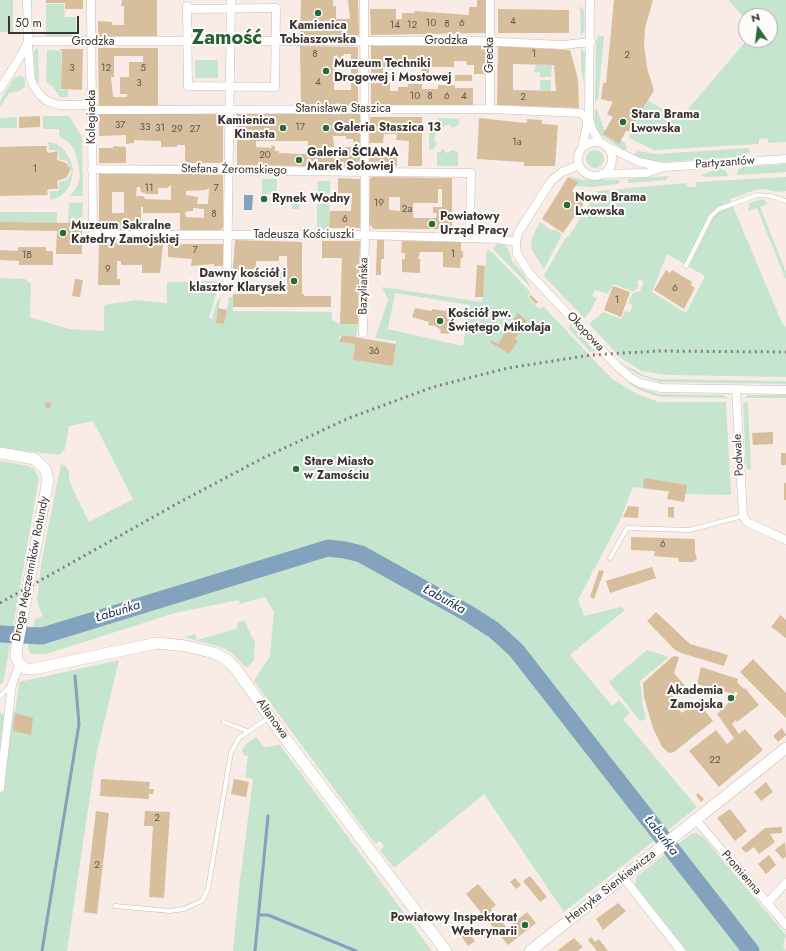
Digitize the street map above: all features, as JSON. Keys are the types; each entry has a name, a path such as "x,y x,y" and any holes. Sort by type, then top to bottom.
{"street":[{"name":"Stanisława Staszica","path":"27,0 30,76 33,85 40,95 47,101 59,105 92,108 231,112 365,109 490,109 581,113 588,119"},
{"name":"Kolegiacka","path":"91,0 93,235"},
{"name":"Bazyliańska","path":"363,333 365,235 364,0"},
{"name":"Grecka","path":"490,0 490,109"},
{"path":"588,119 600,142 608,147 612,160 609,168 602,174 588,174 579,165 578,156 582,148 588,119 591,42 590,0"},
{"path":"206,4 231,4 276,8 276,87 188,86 187,7 206,4"},
{"path":"228,286 231,4"},
{"name":"Grodzka","path":"28,41 364,41 490,42 563,45 591,42"},
{"path":"0,89 22,54 28,41"},
{"path":"582,148 590,142 600,142"},
{"name":"Partyzantów","path":"608,147 639,162 664,167"},
{"name":"Partyzantów","path":"602,174 646,173 664,167 786,159"},
{"path":"516,242 525,220 551,180 562,172 579,165"},
{"name":"Stefana Żeromskiego","path":"92,169 471,172 470,238"},
{"name":"Tadeusza Kościuszki","path":"93,235 365,235 498,239 516,242"},
{"name":"Okopowa","path":"516,242 519,259 530,274 611,360 631,378 645,385 661,388 786,390"},
{"name":"Podwale","path":"736,389 744,518"},
{"name":"Droga Męczenników Rotundy","path":"0,453 35,459 44,469 48,480 16,646 16,658 20,664"},
{"path":"744,518 758,528 786,540"},
{"name":"Altanowa","path":"20,664 26,669 33,669 145,644 168,643 214,653 226,659 236,669 446,951"},
{"path":"0,788 12,684 20,664"},
{"name":"Henryka Sienkiewicza","path":"530,951 786,748"},
{"name":"Promienna","path":"696,820 786,925"},
{"path":"623,877 681,951"},
{"path":"767,903 786,883"}],"lane":[{"path":"686,266 710,216 719,209 757,194 771,196 786,201"},
{"path":"610,558 627,528 689,530 744,518"},
{"path":"0,696 12,684"},
{"path":"115,906 170,911 184,909 202,901 206,895 209,882 231,752 239,738 270,716"},
{"path":"224,722 247,731"}],"green space":[{"path":"0,0 13,0 13,32 0,32"},
{"path":"728,0 786,0 786,142 768,143 768,138 759,139 759,144 654,150 629,138 630,131 648,101 677,116 683,115 740,48 778,48 778,8 738,8 738,11"},
{"path":"46,4 64,4 65,17 76,17 76,36 46,36"},
{"path":"580,6 584,10 585,29 581,36"},
{"path":"598,36 604,36 598,99 595,102 596,41"},
{"path":"38,47 38,84 35,77 34,51"},
{"path":"581,47 585,54 584,83 581,69"},
{"path":"47,50 61,51 61,87 59,90 68,90 68,97 60,97 53,87 46,82"},
{"path":"195,60 218,60 218,78 195,78"},
{"path":"536,65 552,65 551,77 540,77 540,72 533,72"},
{"path":"22,76 25,79 25,87 19,91 9,93 0,108 0,101 14,78"},
{"path":"540,80 551,80 551,91 540,90"},
{"path":"595,108 605,131 625,143 627,148 626,151 599,134 594,122"},
{"path":"43,116 69,116 82,137 83,196 70,196 77,187 80,176 74,149 67,141 59,136 59,129 43,129"},
{"path":"17,117 17,128 0,128 0,118"},
{"path":"438,118 459,119 459,125 453,128 448,124 441,128 441,125 438,125"},
{"path":"429,128 435,128 435,131 437,131 434,139 437,146 435,146 434,149 429,149"},
{"path":"48,142 57,144 65,151 71,162 73,171 71,182 66,191 59,197 50,200 50,191 59,191 59,182 67,180 72,172 67,161 59,159 59,150 49,150"},
{"path":"748,148 751,152 736,157 664,162 652,161 633,155 638,151 656,154"},
{"path":"441,149 447,153 452,150 458,152 458,166 437,166 437,152 441,152"},
{"path":"591,150 599,150 604,155 602,166 599,168 591,168 586,163 586,155"},
{"path":"786,164 786,172 737,175 738,170 743,167"},
{"path":"719,168 726,171 728,176 704,177 701,175"},
{"path":"569,176 583,180 620,180 620,182 618,184 593,187 575,186 577,182"},
{"path":"669,176 666,180 628,183 628,179"},
{"path":"786,177 786,191 778,192 764,189 755,190 730,199 782,323 786,327 786,377 668,375 642,371 622,359 589,324 603,312 621,319 625,311 630,312 633,305 628,303 632,294 640,291 644,282 639,279 637,283 639,284 636,290 632,291 613,284 608,294 595,290 592,296 597,298 590,312 584,318 544,276 566,237 569,236 597,191 686,183 687,187 696,187 696,182","holes":["667,254 705,276 686,313 652,292"]},
{"path":"262,179 277,179 277,194 262,194"},
{"path":"318,181 330,181 330,201 317,198"},
{"path":"292,195 299,195 299,209 292,209"},
{"path":"763,199 768,204 760,207 786,272 786,280 757,208 748,211 751,202"},
{"path":"83,202 82,223 68,223 69,203"},
{"path":"317,202 330,205 329,229 317,229"},
{"path":"0,212 57,212 57,223 0,222"},
{"path":"540,222 551,230 556,230 562,234 544,269 532,250 531,240"},
{"path":"498,243 503,244 508,248 512,261 523,273 532,289 493,249"},
{"path":"487,249 493,253 530,292 528,297 539,309 543,306 612,379 639,395 659,402 726,402 731,495 685,494 633,487 619,522 578,600 584,616 621,607 625,610 570,655 612,706 619,700 630,713 623,719 697,807 564,912 484,794 394,868 380,851 384,846 380,841 375,844 254,681 270,656 274,612 265,597 240,604 239,600 175,613 46,654 31,654 28,648 35,619 43,616 37,601 41,564 61,464 66,466 69,471 69,481 89,522 133,499 93,421 69,426 65,449 59,455 0,448 0,278 25,279 31,283 30,317 69,329 104,331 104,306 108,304 136,300 167,303 167,282 223,281 218,288 209,318 212,319 217,301 221,296 216,323 224,324 229,297 233,297 233,311 332,312 332,320 340,324 358,324 356,338 343,335 340,336 339,342 355,344 353,360 393,366 396,341 375,338 388,300 382,287 482,302","holes":["395,293 470,305 463,346 388,329"]},
{"path":"279,267 283,267 283,289 278,289"},
{"path":"570,324 595,351 590,352 569,329"},
{"path":"619,361 645,376 658,379 786,381 786,384 659,382 636,374"},
{"path":"629,382 642,389 660,394 723,395 728,398 660,397 642,391 628,383"},
{"path":"748,395 786,395 786,398 744,398"},
{"path":"748,402 751,470 746,468 743,403"},
{"path":"0,461 29,466 34,469 39,478 7,662 3,683 0,685"},
{"path":"244,620 255,643 254,660 247,667 245,667 232,653 224,648 184,637 195,634 197,640 236,629 238,622"},
{"path":"647,650 669,657 640,681 646,719 640,721 609,682"},
{"path":"119,660 96,756 67,951 0,951 0,710 1,714 15,712 19,682"},
{"path":"256,737 264,747 280,745 432,951 233,951 240,880 253,779 245,777 248,756 244,755 242,750 247,743"},
{"path":"696,833 703,837 786,935 783,945 786,951 687,951 635,885 636,877 691,834"}],"water":[{"path":"244,195 253,195 252,210 244,210"}],"building":[{"path":"46,0 83,0 83,9 65,9 65,3 46,3"},
{"path":"122,0 157,0 157,36 98,36 98,21 112,22 112,25 124,25 124,6 121,6"},
{"path":"301,0 333,0 333,6 336,6 336,19 350,19 348,0 358,0 359,35 300,36"},
{"path":"477,0 487,0 487,33 371,35 370,9 396,9 396,19 402,19 402,13 414,13 414,11 469,15 469,7 477,7"},
{"path":"614,0 653,0 645,28 644,44 647,68 654,90 630,131 626,131 619,144 603,134 613,117 607,114 613,102 601,99 603,83 606,83"},
{"path":"498,9 569,10 569,33 498,33"},
{"path":"300,46 358,47 358,105 301,105","holes":["344,54 351,54 351,75 345,75 345,82 351,83 351,90 334,90 334,77 342,77 341,70 334,70 334,62 343,62"]},
{"path":"371,46 486,46 486,74 474,74 474,65 467,65 466,61 454,61 454,67 429,67 429,74 422,74 421,67 401,67 401,62 391,62 391,67 383,67 383,75 371,75"},
{"path":"498,46 570,50 578,79 579,108 497,105","holes":["513,64 554,65 556,91 513,90"]},
{"path":"98,48 158,48 158,106 99,106","holes":["114,56 143,56 143,62 129,62 129,77 120,77 120,94 127,94 127,97 113,97 111,77 114,77"]},
{"path":"60,49 83,49 82,90 60,89 62,51"},
{"path":"455,75 472,75 472,81 455,81"},
{"path":"371,83 390,83 390,91 398,91 398,87 408,87 408,84 422,84 422,89 438,89 438,85 455,85 455,88 473,88 473,105 371,105"},
{"path":"361,113 361,167 237,165 237,114","holes":["333,136 346,136 346,139 353,139 354,147 345,147 345,151 331,151 329,154 279,153 279,151 275,151 275,146 271,146 272,148 256,147 256,141 308,141 308,151 322,151 322,147 334,147"]},
{"path":"99,114 223,114 223,163 185,163 185,145 177,145 177,147 161,147 161,141 134,140 134,143 126,144 126,135 99,136"},
{"path":"40,116 40,127 19,128 19,117"},
{"path":"370,117 422,117 422,166 408,166 409,141 396,140 397,134 384,134 383,143 369,143"},
{"path":"479,118 525,123 527,122 527,119 542,120 542,124 558,125 555,166 524,166 524,162 477,159"},
{"path":"47,146 46,150 48,153 58,151 57,160 66,163 70,168 66,178 57,181 58,189 49,189 47,191 48,195 0,196 0,147"},
{"path":"113,146 126,147 126,163 99,163 99,148 113,148"},
{"path":"384,148 397,148 397,166 371,165 369,163 369,150 384,150"},
{"path":"99,174 223,174 223,227 221,230 180,230 180,213 143,213 143,207 141,207 141,230 99,229","holes":["171,185 171,200 145,199 144,196 136,196 137,187 140,187 141,192 147,194 158,194 158,188 167,188","209,188 208,204 197,204 198,197 186,195 186,191 206,190","112,192 124,192 124,213 112,213","193,208 204,209 204,218 186,217 185,212 193,211"]},
{"name":"Nowa Brama Lwowska","path":"568,177 578,182 572,191 586,200 563,233 542,219"},
{"path":"338,178 360,179 360,228 329,228 330,211 351,211 352,193 338,193"},
{"path":"370,178 452,178 452,229 374,229 369,224","holes":["438,189 442,189 442,207 433,207 433,213 437,213 436,218 413,218 413,203 438,203","389,197 400,197 400,211 389,210"]},
{"path":"0,222 82,223 82,254 56,254 57,231 0,230"},
{"name":"Dawny kościół i klasztor Klarysek","path":"235,240 302,242 302,294 304,294 304,296 331,296 331,307 233,307 233,294 259,294 259,291 265,291 265,294 287,294 287,256 279,256 279,261 256,261 256,270 236,270 233,269"},
{"path":"377,240 384,240 384,259 381,259 381,275 376,275"},
{"path":"322,241 360,241 358,324 340,324 342,258 322,258"},
{"path":"402,241 461,242 463,258 461,258 460,268 443,267 443,252 420,252 418,259 420,259 420,273 402,272 402,259 405,259 405,253 401,253"},
{"path":"99,242 163,244 160,273 142,273 142,265 121,265 121,261 117,261 117,279 120,279 120,285 98,285"},
{"path":"168,244 223,244 223,266 214,266 214,264 191,266 192,259 168,257"},
{"path":"18,247 46,247 46,251 53,251 53,265 19,265 19,261 0,260 0,250 18,251"},
{"path":"477,265 485,266 483,297 475,297"},
{"path":"666,270 670,273 672,270 692,282 691,285 695,288 684,309 654,290"},
{"path":"75,279 83,280 80,297 72,296"},
{"path":"613,286 630,292 621,317 604,310"},
{"path":"531,295 538,302 536,304 529,297"},
{"path":"218,308 227,310 224,324 216,323"},
{"name":"Kościół pw. Świętego Mikołaja","path":"415,308 432,311 432,309 446,311 447,308 454,310 454,325 450,326 449,334 440,333 441,330 435,326 428,325 429,322 412,317"},
{"path":"518,313 527,321 515,339 518,341 509,354 490,342 491,340 498,344"},
{"path":"342,335 396,344 393,366 353,360 355,344 339,342"},
{"path":"48,402 51,405 48,408 45,405"},
{"path":"773,432 773,444 753,445 752,433"},
{"path":"781,453 786,453 786,465 781,465"},
{"path":"644,478 687,485 684,502 667,499 669,491 643,488"},
{"path":"784,483 786,483 786,500 784,500"},
{"path":"628,506 639,507 638,518 623,517"},
{"path":"668,507 674,507 674,518 668,517"},
{"path":"631,537 695,539 695,552 697,559 693,562 679,562 678,558 654,556 655,551 631,550"},
{"path":"652,567 656,578 610,593 606,581"},
{"path":"599,570 604,571 594,599 590,597"},
{"path":"656,612 690,644 728,655 724,666 675,650 647,621"},
{"path":"780,615 786,620 786,638 771,627"},
{"path":"675,656 679,657 674,673 685,686 670,699 682,713 697,701 713,721 674,752 669,753 662,747 653,728 644,697 643,683"},
{"path":"753,659 786,693 786,718 740,672"},
{"path":"701,667 738,679 737,682 744,689 745,688 759,705 737,722 736,720 732,724 739,734 745,729 763,750 719,787 689,751 716,730 727,744 734,738 717,714 738,694 736,691 733,694 697,684"},
{"path":"15,713 33,718 31,735 13,731"},
{"path":"782,728 786,735 778,742 773,736"},
{"path":"101,779 150,782 149,789 154,789 153,794 149,794 149,799 100,796"},
{"path":"234,779 249,782 246,797 231,794"},
{"path":"766,782 773,792 761,801 754,792"},
{"path":"698,793 704,799 701,802 696,795"},
{"path":"730,809 747,831 735,841 717,818"},
{"path":"96,811 109,813 97,914 84,912"},
{"path":"145,811 170,812 164,898 149,897 153,826 144,826"},
{"path":"782,827 782,833 770,834 775,842 759,854 754,847 746,853 741,848 765,828"},
{"path":"785,842 786,857 783,859 775,850"},
{"path":"769,855 776,865 766,874 758,864"},
{"path":"530,876 547,897 540,902 523,881"},
{"path":"515,878 521,885 516,889 510,882"},
{"path":"478,884 496,905 491,909 507,928 527,912 536,923 508,945 466,894"},
{"path":"618,903 626,911 603,930 596,919"},
{"path":"467,930 475,941 468,946 460,934"},
{"path":"591,937 595,942 599,939 608,951 597,951 588,940"},
{"path":"574,938 583,947 577,951 557,951"}],"waterway":[{"name":"Łabuńka","path":"0,634 42,636 328,548 361,554 469,614 494,630 516,650 751,951"},
{"path":"42,951 79,724 75,676"},
{"path":"255,951 268,816"},
{"path":"259,915 268,915 356,951"}],"railway":[{"path":"0,603 180,502 263,458 349,418 433,387 508,368 591,355 658,351 786,352"}],"place":[{"name":"Kamienica Tobiaszowska","path":"318,13"},
{"name":"Muzeum Techniki Drogowej i Mostowej","path":"326,71"},
{"name":"Stara Brama Lwowska","path":"623,122"},
{"name":"Kamienica Kinasta","path":"283,128"},
{"name":"Galeria Staszica 13","path":"326,128"},
{"name":"Galeria ŚCIANA Marek Sołowiej","path":"299,160"},
{"name":"Rynek Wodny","path":"264,199"},
{"name":"Nowa Brama Lwowska","path":"567,205"},
{"name":"Powiatowy Urząd Pracy","path":"432,224"},
{"name":"Muzeum Sakralne Katedry Zamojskiej","path":"63,233"},
{"name":"Dawny kościół i klasztor Klarysek","path":"294,281"},
{"name":"Kościół pw. Świętego Mikołaja","path":"440,321"},
{"name":"Stare Miasto w Zamościu","path":"296,469"},
{"name":"Akademia Zamojska","path":"731,698"},
{"name":"Powiatowy Inspektorat Weterynarii","path":"525,925"}],"district":[{"name":"Zamość","path":"227,39"}]}
